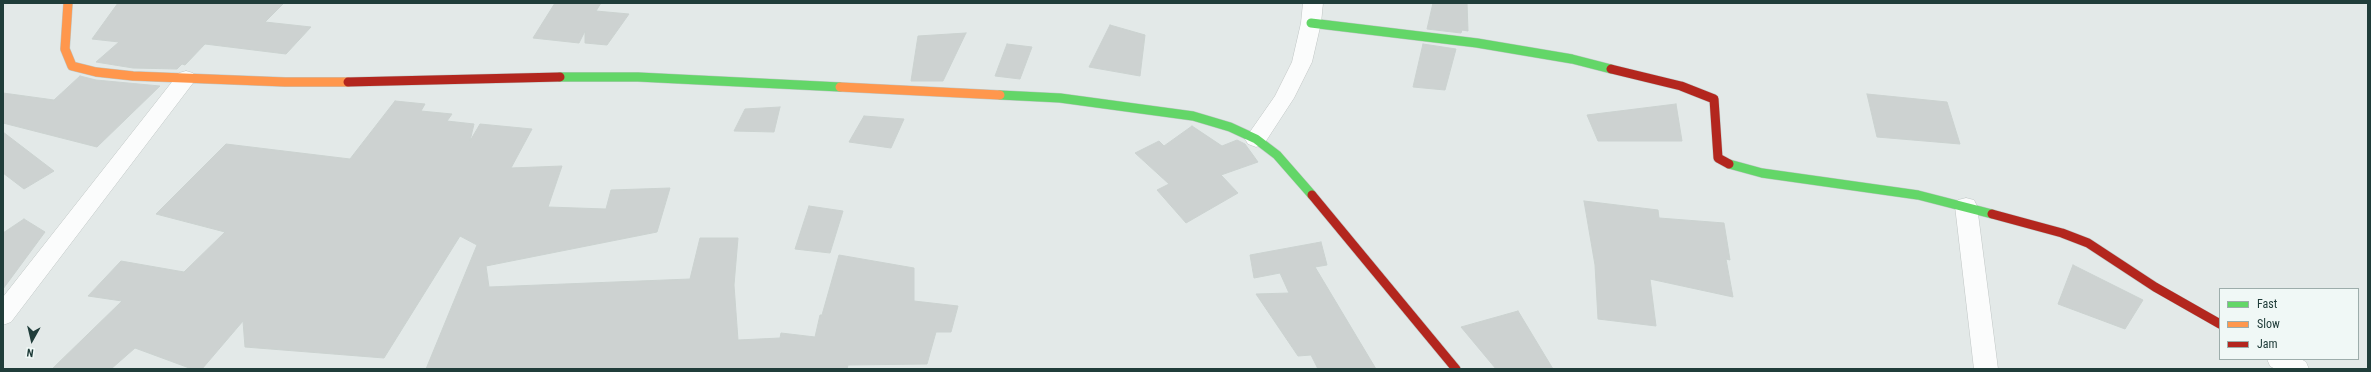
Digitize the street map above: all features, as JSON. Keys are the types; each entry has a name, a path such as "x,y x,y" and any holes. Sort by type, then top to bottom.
{"street":[{"path":"68,3 64,49 72,66 103,73 285,82 403,82 638,77 1060,98 1193,116 1230,127 1256,139 1277,155 1352,241 1456,369"},
{"path":"1256,139 1284,98 1302,62 1311,23 1313,3"},
{"path":"1311,23 1477,43 1572,59 1654,77 1682,86 1714,99 1718,158 1724,163 1762,173 1918,195 1966,206 2081,240 2156,287 2219,323"},
{"path":"3,315 186,78"},
{"path":"1966,206 1986,369"},
{"path":"2281,360 2297,369"}],"building":[{"path":"118,3 284,3 265,22 311,27 286,54 205,44 185,65 182,64 177,69 133,68 96,62 119,42 92,39"},
{"path":"555,3 601,3 596,11 629,14 607,45 585,43 585,31 579,43 533,38"},
{"path":"1433,3 1467,3 1468,31 1462,30 1461,33 1427,29"},
{"path":"1110,25 1145,35 1140,76 1089,67"},
{"path":"966,33 943,81 911,81 918,36"},
{"path":"1007,44 1032,47 1020,79 995,76"},
{"path":"1423,44 1456,49 1445,90 1413,87"},
{"path":"80,76 96,80 160,86 97,147 3,123 3,93 54,100"},
{"path":"1867,94 1947,102 1960,144 1877,137"},
{"path":"395,101 425,104 421,111 452,114 447,121 474,124 470,141 480,124 532,129 511,168 562,166 548,207 606,209 611,190 670,188 657,232 486,266 489,287 690,279 700,238 738,238 734,285 738,340 780,338 781,333 815,337 820,315 822,315 839,255 914,268 914,301 958,306 951,332 936,332 927,364 848,365 847,369 426,369 477,245 460,236 384,358 245,347 243,321 202,369 192,369 135,348 111,369 52,369 122,301 88,296 121,261 184,272 225,232 156,214 226,144 350,159"},
{"path":"1676,104 1682,141 1598,141 1587,115"},
{"path":"780,107 774,132 734,131 745,109"},
{"path":"864,116 904,119 891,148 849,142"},
{"path":"1192,126 1222,146 1237,140 1245,144 1258,162 1221,175 1238,193 1186,223 1157,190 1169,184 1135,153 1159,141 1164,146"},
{"path":"3,132 54,171 24,189 3,173"},
{"path":"1584,201 1658,210 1659,218 1724,223 1730,260 1726,259 1733,297 1650,279 1656,326 1598,319 1595,265"},
{"path":"809,206 843,211 830,253 795,249"},
{"path":"24,219 45,232 3,289 3,233"},
{"path":"1321,242 1327,265 1315,267 1376,369 1318,369 1311,355 1298,356 1256,294 1289,293 1280,273 1254,278 1250,255"},
{"path":"2073,265 2143,300 2125,329 2058,304"},
{"path":"1518,311 1553,369 1496,369 1461,327"}],"traffic: fast":[{"path":"1311,23 1477,43 1572,59 1611,69"},
{"path":"560,77 638,77 840,87"},
{"path":"1000,95 1060,98 1193,116 1230,127 1256,139 1277,155 1312,195"},
{"path":"1729,164 1762,173 1918,195 1992,214"}],"traffic: slow":[{"path":"68,3 65,49 72,66 96,72 133,76 285,82 348,82"},
{"path":"840,87 1000,95"}],"traffic: jam":[{"path":"1611,69 1681,86 1714,99 1718,158 1729,164"},
{"path":"348,82 560,77"},
{"path":"1312,195 1456,369"},
{"path":"1992,214 2062,233 2088,243 2155,287 2219,323"}]}
